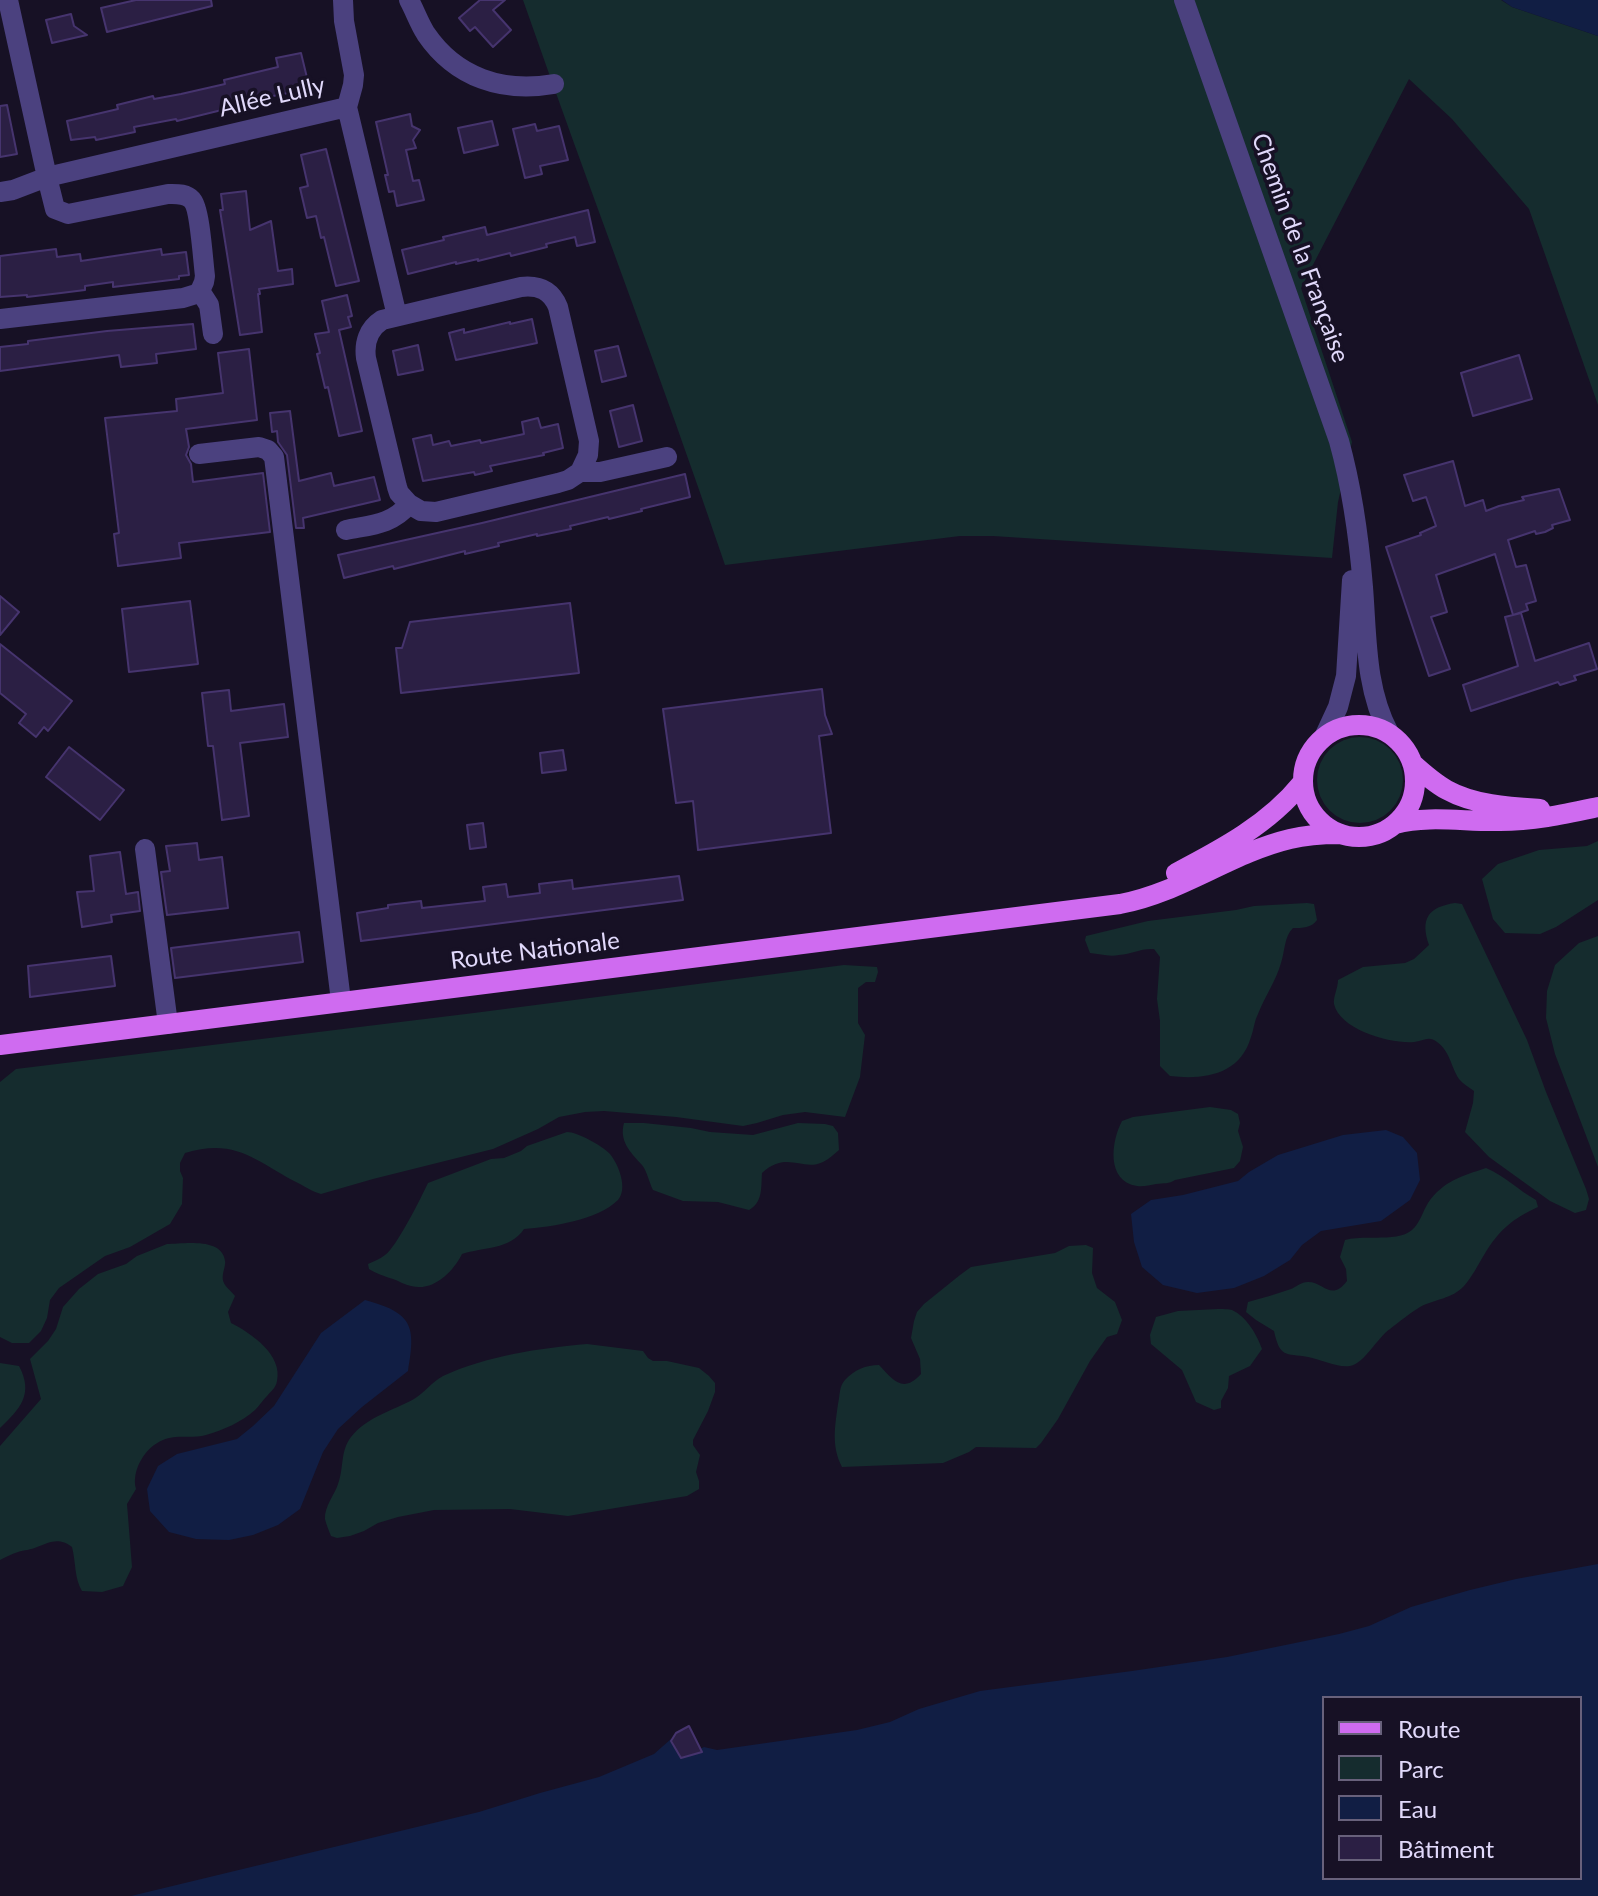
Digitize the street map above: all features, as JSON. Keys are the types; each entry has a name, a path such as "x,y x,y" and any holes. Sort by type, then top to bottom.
{"main road":[{"path":"1356,724 1389,733 1403,746 1412,763 1415,779 1413,796 1406,811 1385,831 1369,836 1351,837 1329,829 1315,817 1306,801 1302,783 1303,768 1309,754 1325,735 1342,727 1356,724"},
{"path":"1412,763 1444,789 1474,800 1536,809 1593,808"},
{"path":"1077,908 1141,889 1205,857 1273,814 1302,783"},
{"path":"1395,824 1418,819 1531,820 1593,808"},
{"path":"1077,908 1141,899 1292,838 1340,834"},
{"name":"Route Nationale","path":"0,1045 1077,908"}],"street":[{"path":"0,319 183,298 200,291 204,282 196,207 183,194 168,194 68,214 55,209 8,0"},
{"path":"343,0 354,75 347,107"},
{"path":"409,0 432,41 466,72 508,86 554,84"},
{"name":"Chemin de la Française","path":"1184,0 1334,424 1347,472 1354,516 1363,584 1369,672 1378,708 1389,733"},
{"name":"Allée Lully","path":"0,192 47,177 347,107 397,316"},
{"path":"521,287 538,287 550,294 558,307 589,435 588,455 580,472 558,483 436,512 421,511 409,504 397,487 365,351 367,338 374,326 397,316 521,287"},
{"path":"200,291 209,305 213,334"},
{"path":"199,454 259,447 268,450 274,457 341,1001"},
{"path":"580,472 600,472 667,457"},
{"path":"346,530 393,519 409,504"},
{"name":"Chemin de la Française","path":"1325,735 1338,707 1346,676 1354,516"},
{"path":"145,849 168,1024"}],"green space":[{"path":"523,0 1501,0 1512,7 1598,36 1598,405 1529,209 1452,119 1409,79 1301,288 1352,442 1338,502 1332,558 960,536 725,565"},
{"path":"1360,737 1377,740 1391,749 1400,763 1403,780 1400,797 1391,811 1377,820 1360,823 1343,820 1329,811 1320,797 1317,780 1320,763 1329,749 1343,740"},
{"path":"1598,841 1598,900 1540,934 1505,933 1493,919 1482,879 1498,864 1539,850 1587,846"},
{"path":"1314,904 1317,920 1303,928 1293,928 1290,932 1279,970 1257,1017 1246,1050 1230,1067 1208,1075 1170,1076 1160,1066 1157,999 1160,957 1154,949 1104,955 1090,953 1085,940 1086,936 1148,921 1254,906"},
{"path":"1462,904 1527,1040 1586,1189 1589,1199 1586,1210 1575,1213 1550,1201 1489,1157 1465,1132 1474,1091 1459,1079 1448,1054 1437,1042 1429,1039 1393,1041 1368,1034 1346,1021 1334,1004 1338,980 1363,967 1405,963 1414,959 1429,945 1425,928 1428,916 1438,908"},
{"path":"1598,936 1598,1167 1555,1054 1546,1018 1547,991 1555,965 1579,943"},
{"path":"844,965 877,967 878,972 875,982 866,982 858,988 858,1023 865,1035 860,1077 845,1117 805,1112 743,1126 676,1117 585,1112 559,1117 493,1149 321,1194 258,1160 232,1150 218,1148 185,1153 180,1163 182,1204 170,1224 130,1247 105,1256 59,1288 50,1300 41,1331 29,1343 12,1343 0,1337 0,1082 16,1069"},
{"path":"1210,1107 1238,1114 1238,1131 1243,1147 1240,1161 1234,1168 1144,1186 1127,1183 1120,1177 1114,1149 1122,1121"},
{"path":"624,1123 753,1135 798,1123 825,1124 833,1126 838,1133 839,1150 825,1161 815,1164 787,1162 771,1166 762,1173 759,1199 749,1210 718,1202 683,1201 653,1190 644,1167 624,1141"},
{"path":"567,1132 596,1144 613,1159 619,1170 622,1190 618,1200 609,1207 574,1221 524,1229 504,1244 462,1254 448,1274 427,1286 409,1285 369,1269 368,1264 385,1255 396,1243 428,1183 491,1159 504,1158"},
{"path":"1486,1168 1536,1200 1538,1207 1501,1232 1464,1286 1412,1312 1385,1333 1355,1364 1340,1366 1285,1353 1274,1331 1246,1312 1248,1302 1303,1283 1314,1283 1332,1291 1341,1287 1347,1281 1340,1257 1345,1240 1406,1234 1415,1227 1440,1189"},
{"path":"167,1244 210,1245 222,1253 225,1262 223,1281 235,1296 228,1312 231,1323 256,1339 270,1354 278,1371 276,1386 255,1410 238,1422 206,1435 168,1438 156,1443 145,1454 138,1467 136,1489 127,1504 132,1567 123,1586 102,1592 82,1591 72,1547 59,1541 0,1560 0,1446 41,1399 30,1359 48,1341 56,1329 63,1307 79,1289 98,1274"},
{"path":"1086,1245 1093,1248 1092,1273 1097,1288 1115,1302 1122,1320 1117,1334 1107,1337 1090,1361 1058,1419 1036,1448 976,1447 943,1463 842,1467 835,1436 842,1385 856,1371 874,1365 879,1365 898,1383 915,1380 921,1374 920,1359 911,1338 917,1312 924,1304 971,1267"},
{"path":"1232,1310 1242,1317 1262,1349 1250,1366 1229,1376 1221,1408 1214,1410 1196,1402 1182,1370 1151,1344 1150,1335 1156,1317 1178,1311"},
{"path":"587,1344 643,1351 653,1361 699,1368 715,1383 708,1411 693,1440 700,1455 696,1472 699,1489 687,1496 568,1516 510,1509 434,1510 378,1523 350,1536 331,1536 325,1519 326,1510 337,1488 348,1442 364,1424 414,1399 439,1378 460,1369 514,1354"},
{"path":"0,1363 19,1366 25,1393 14,1414 0,1428"}],"water":[{"path":"1502,0 1598,0 1598,36 1512,7"},
{"path":"1386,1130 1403,1137 1417,1153 1420,1180 1410,1200 1381,1221 1321,1231 1302,1245 1290,1260 1264,1276 1234,1288 1197,1293 1163,1285 1142,1267 1134,1242 1131,1214 1151,1200 1238,1181 1278,1155 1343,1135"},
{"path":"365,1300 393,1310 408,1324 411,1343 408,1371 338,1429 323,1452 300,1509 278,1525 229,1540 196,1539 169,1532 150,1511 147,1489 158,1466 177,1454 237,1439 274,1406 321,1333"},
{"path":"1598,1564 1598,1896 131,1896 479,1812 599,1777 654,1754 671,1739 684,1757 704,1747 717,1750 857,1730 980,1691 1227,1657 1339,1634 1369,1626 1411,1607 1470,1590"}],"building":[{"path":"136,0 211,0 212,6 107,32 101,8"},
{"path":"480,0 505,0 493,10 511,30 493,47 475,27 470,31 459,18"},
{"path":"71,14 74,26 87,35 52,43 46,20"},
{"path":"301,53 309,86 303,90 248,101 249,107 231,111 230,108 177,121 134,127 135,132 96,140 95,137 71,140 67,121 118,109 117,105 153,96 154,99 225,84 224,80 278,67 276,58"},
{"path":"7,105 17,154 0,157 0,106"},
{"path":"410,114 412,126 420,130 413,140 416,148 406,150 413,181 419,180 424,200 397,206 394,191 389,192 376,122"},
{"path":"492,121 498,145 464,153 458,128"},
{"path":"535,124 537,131 559,126 568,160 540,166 542,174 525,178 513,129"},
{"path":"326,149 359,281 336,286 324,237 321,238 316,216 307,218 300,188 308,186 301,155"},
{"path":"246,191 250,230 271,221 278,271 292,269 293,284 259,289 262,332 240,335 220,210 223,210 221,194"},
{"path":"588,210 595,242 577,246 575,237 511,256 510,253 478,261 456,262 408,274 402,250 485,227 487,235"},
{"path":"56,249 57,257 80,254 81,261 161,249 162,255 186,252 189,275 113,287 113,282 85,286 85,290 0,297 0,256"},
{"path":"347,295 351,327 339,330 362,431 339,436 317,354 320,353 315,334 329,332 322,301"},
{"path":"532,319 537,343 456,360 449,333 464,329 464,333"},
{"path":"193,324 196,349 156,354 157,363 121,367 119,355 0,371 0,347 107,331"},
{"path":"418,345 423,370 398,375 393,351"},
{"path":"618,346 626,376 602,382 595,351"},
{"path":"249,349 257,420 186,429 189,447 186,455 191,464 193,482 263,473 270,532 179,543 181,558 118,566 114,534 119,533 105,418 177,411 176,399 223,393 218,353"},
{"path":"1519,355 1532,399 1473,416 1461,373"},
{"path":"633,405 642,441 619,447 610,411"},
{"path":"290,411 299,481 331,473 334,486 374,477 380,500 303,518 304,528 296,528 287,455 278,442 277,431 272,432 270,413"},
{"path":"538,418 541,428 558,424 563,448 490,466 492,471 423,481 413,439 431,435 433,445 449,441 451,446 480,440 481,443 524,434 522,422"},
{"path":"1453,461 1465,506 1483,500 1486,511 1524,500 1522,497 1559,489 1570,520 1552,525 1553,528 1545,532 1536,534 1535,531 1508,540 1516,567 1526,565 1536,601 1526,604 1528,610 1513,615 1495,554 1436,575 1447,612 1431,617 1450,669 1429,676 1386,547 1421,535 1436,526 1426,497 1413,501 1404,475"},
{"path":"685,474 690,497 570,526 571,529 498,543 499,546 465,554 465,551 344,578 338,555"},
{"path":"0,596 19,612 0,635"},
{"path":"190,601 198,664 129,672 122,609"},
{"path":"570,603 579,673 401,693 396,648 402,648 410,622"},
{"path":"1521,613 1535,661 1589,643 1597,669 1574,676 1576,680 1560,685 1558,682 1471,711 1463,685 1518,666 1505,617"},
{"path":"0,644 72,701 48,731 44,727 36,737 19,723 26,714 0,693"},
{"path":"822,689 825,715 832,734 819,736 831,833 698,850 693,801 676,803 663,709"},
{"path":"229,690 231,711 284,704 288,737 240,743 249,816 222,820 213,746 208,746 202,693"},
{"path":"69,747 124,790 100,820 46,777"},
{"path":"563,750 566,770 542,773 540,753"},
{"path":"483,823 486,847 470,849 467,825"},
{"path":"197,843 199,860 222,857 228,908 167,915 161,872 170,871 166,846"},
{"path":"120,852 126,894 138,892 140,911 111,915 112,922 82,927 77,892 94,891 90,856"},
{"path":"679,876 683,900 361,941 357,913 388,908 388,905 421,901 422,908 485,901 483,887 506,884 508,897 540,893 539,884 572,880 573,889"},
{"path":"299,932 303,962 175,978 171,948"},
{"path":"111,956 115,986 30,997 28,966"},
{"path":"689,1726 702,1752 681,1758 671,1741 676,1733"}]}
